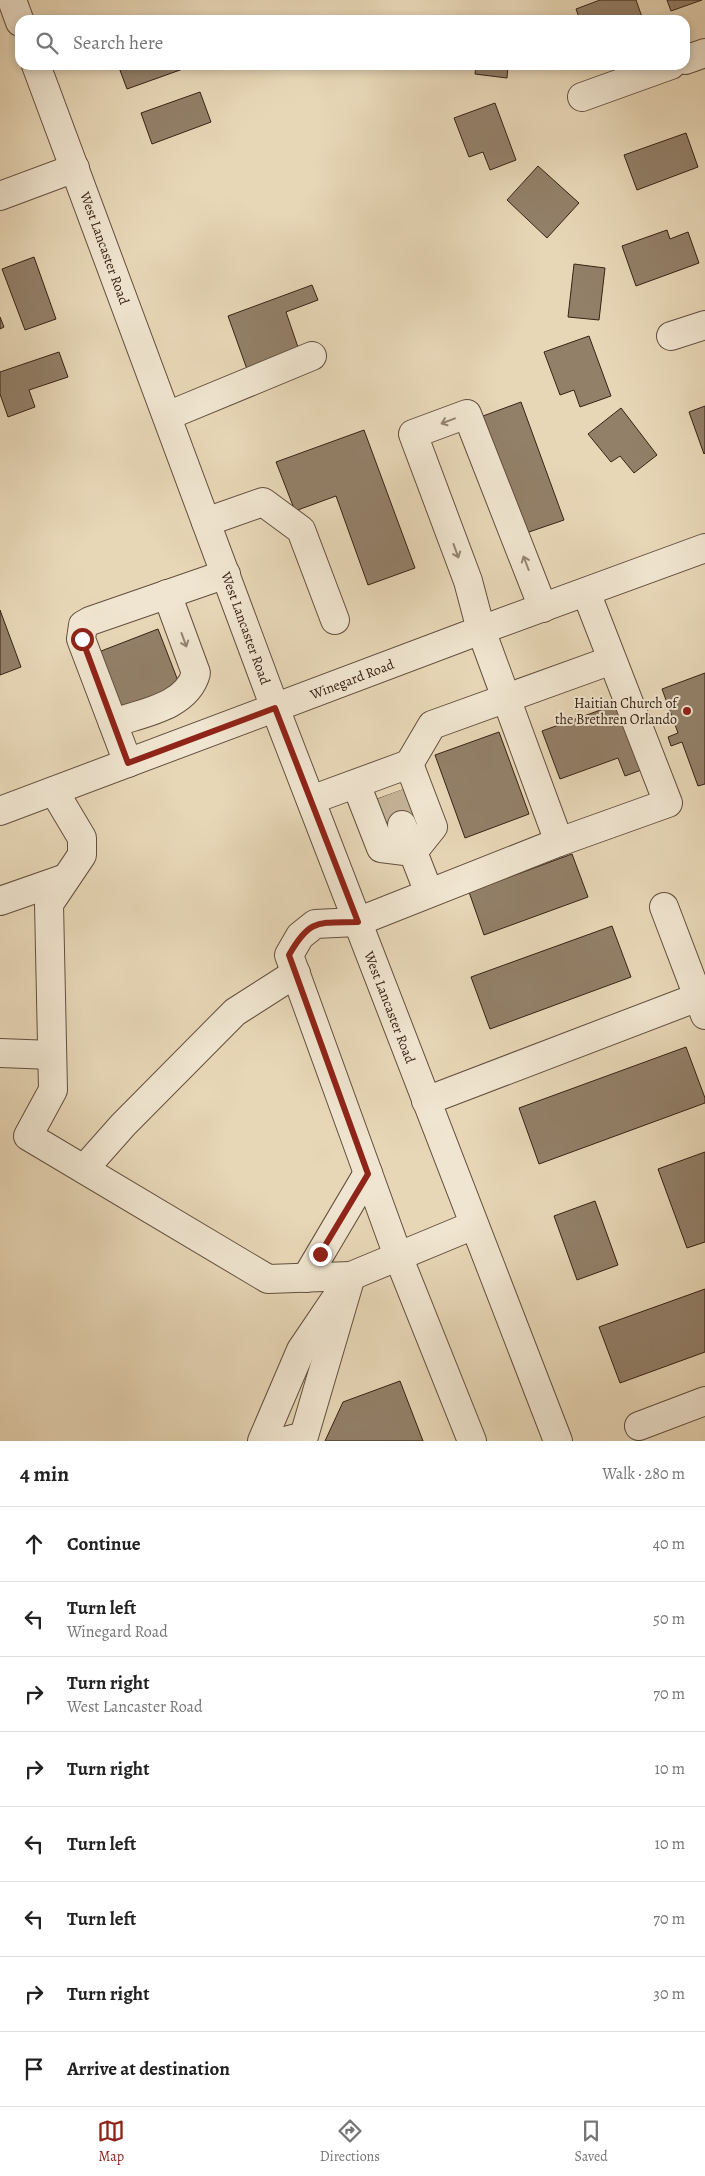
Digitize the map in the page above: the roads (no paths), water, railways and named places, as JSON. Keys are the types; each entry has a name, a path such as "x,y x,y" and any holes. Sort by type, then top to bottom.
{"street":[{"path":"12,0 17,15"},
{"path":"690,58 705,53"},
{"name":"West Lancaster Road","path":"38,70 275,708 558,1441"},
{"path":"582,97 657,70"},
{"path":"0,196 75,168"},
{"path":"671,336 705,325"},
{"path":"167,416 312,356"},
{"path":"543,608 467,414 413,434 468,581 481,630 558,842"},
{"path":"206,522 263,502 301,530 335,620"},
{"name":"Winegard Road","path":"0,811 705,548"},
{"path":"128,763 82,639 83,625 90,620 226,574"},
{"path":"472,1441 398,1256 289,955 300,936 315,924 358,922 558,842 668,803 586,592"},
{"path":"113,723 167,704 181,697 194,681 196,673 167,594"},
{"path":"311,800 356,784 386,784 409,764 432,725 612,660"},
{"path":"409,764 433,827 413,852"},
{"path":"356,784 381,848 413,852"},
{"path":"54,791 82,838 82,855 49,904 53,1090 28,1136 268,1279 351,1276 474,1225"},
{"path":"402,825 429,893"},
{"path":"0,901 66,878"},
{"path":"426,1101 702,1006 664,907"},
{"path":"84,1169 123,1125 235,1012 296,973"},
{"path":"0,1053 52,1055"},
{"path":"306,1278 368,1174"},
{"path":"262,1441 301,1350 351,1276"},
{"path":"285,1441 304,1436 351,1276"},
{"path":"639,1426 705,1401"}],"tunnel":[{"path":"390,794 402,825"}],"place":[{"name":"Haitian Church of the Brethren Orlando","path":"687,711"}]}
